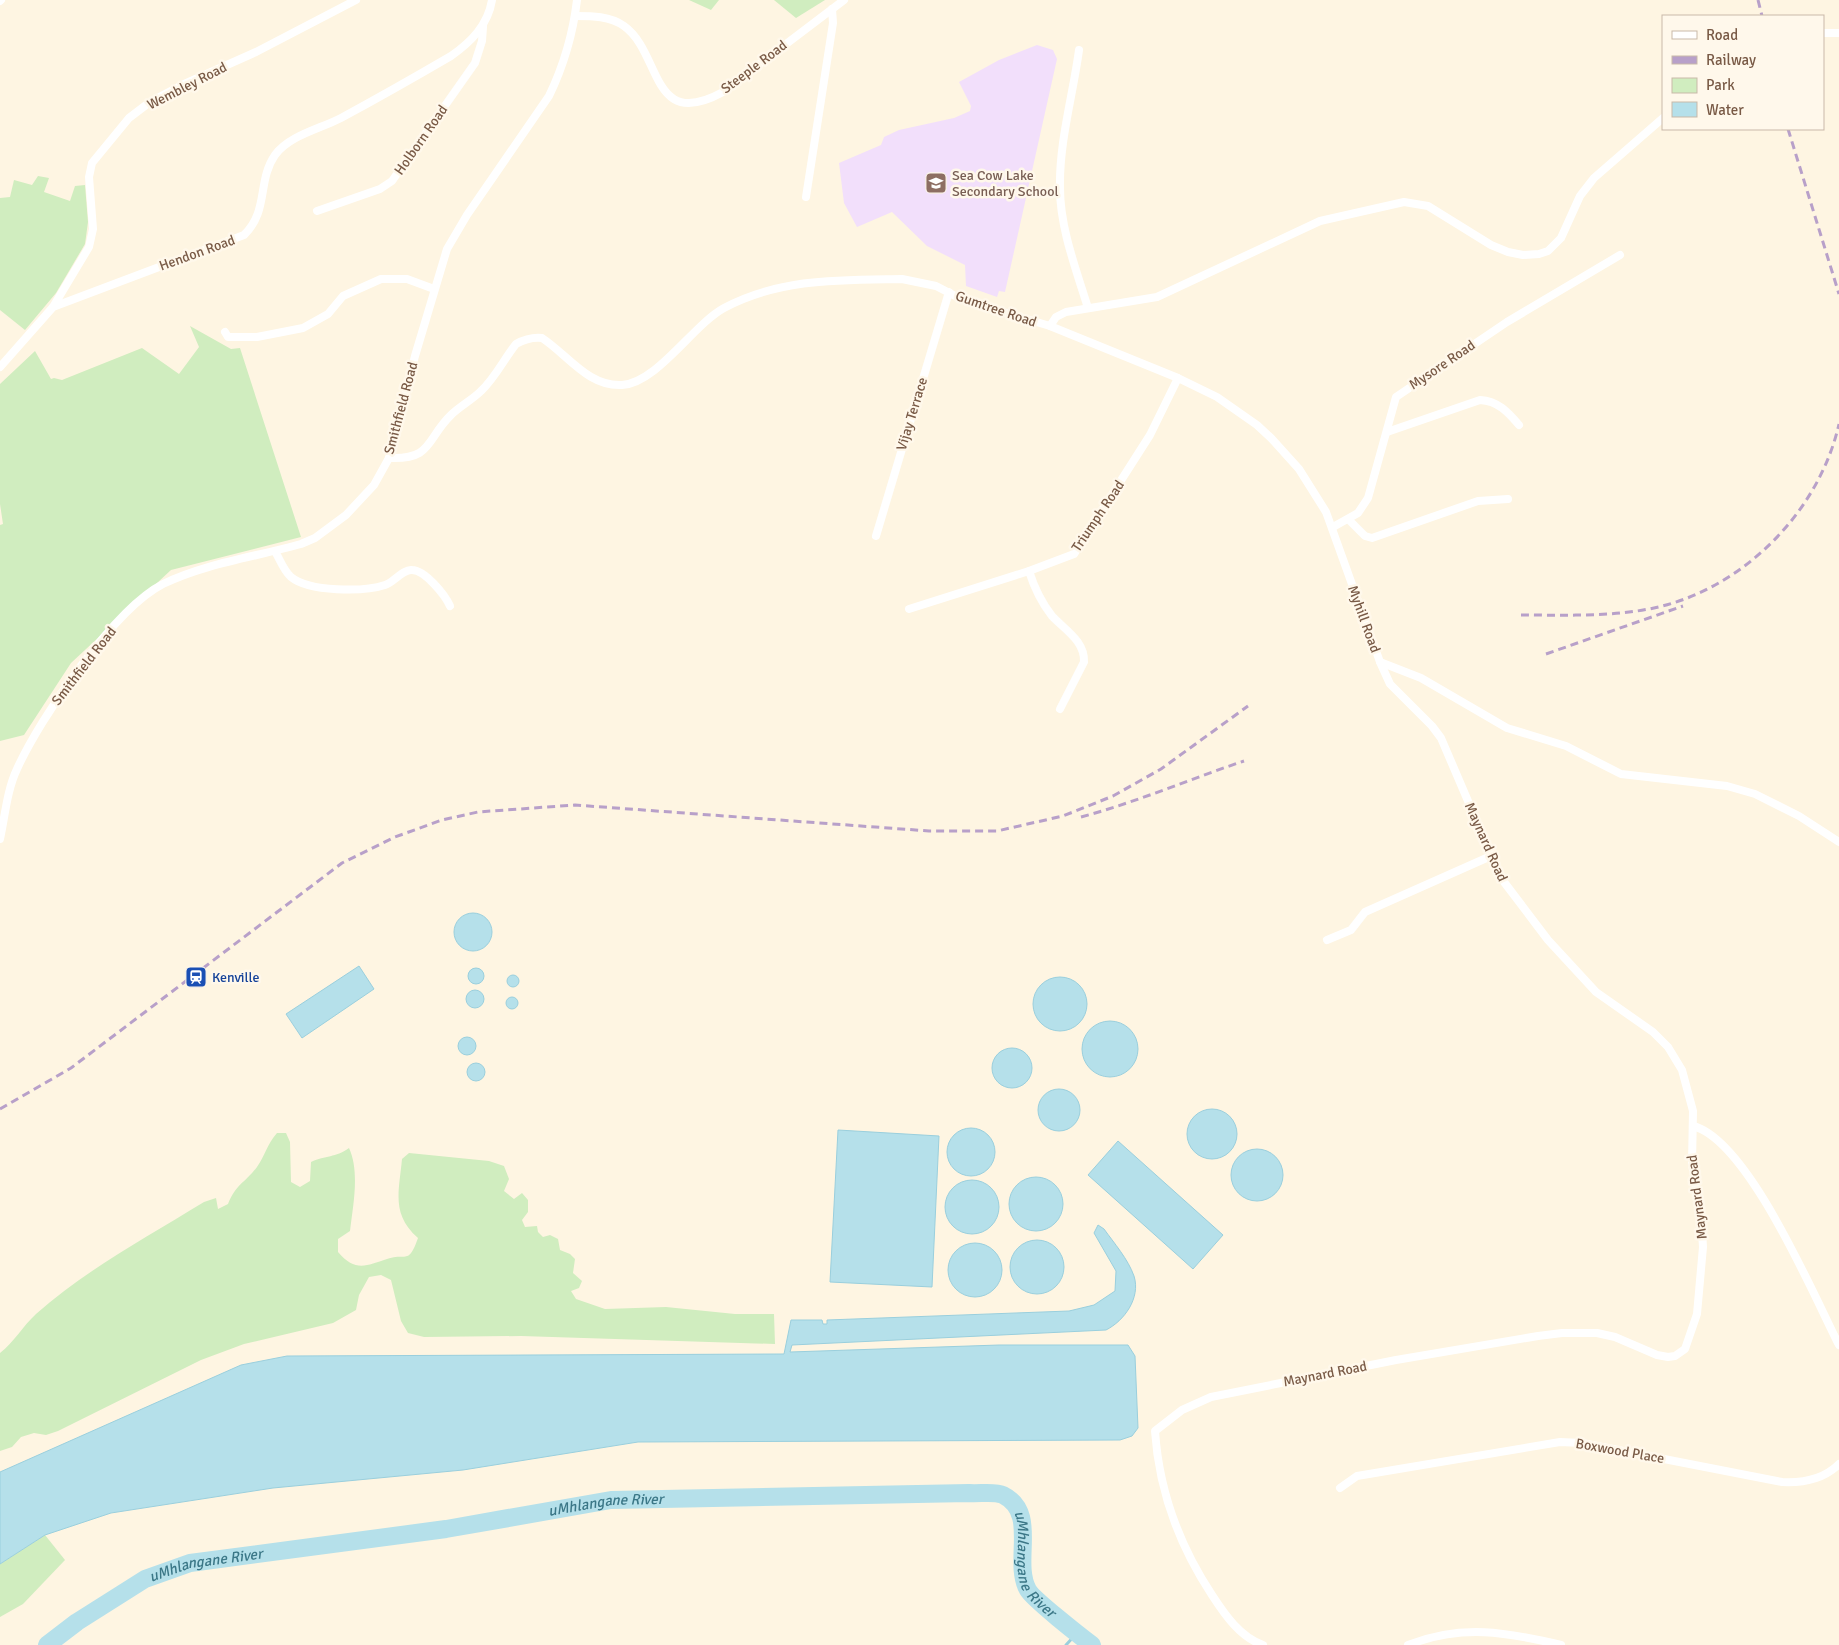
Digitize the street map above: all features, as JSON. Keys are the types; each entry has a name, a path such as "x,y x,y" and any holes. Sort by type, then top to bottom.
{"street":[{"name":"Wembley Road","path":"53,308 89,246 93,229 89,177 92,163 99,152 129,118 150,102 182,85 256,52 356,0"},
{"name":"Hendon Road","path":"0,367 53,308 244,236 254,225 258,217 268,168 280,150 291,141 340,118 465,47 483,27 492,0"},
{"name":"Smithfield Road","path":"0,839 16,770 67,685 120,620 161,585 189,573 275,552 315,538 340,520 374,485 389,458 434,289 451,240 550,96 563,63 575,16 577,0"},
{"name":"Steeple Road","path":"575,16 604,18 624,26 637,39 668,95 678,101 699,102 708,100 723,92 844,0"},
{"path":"806,197 833,23 832,9"},
{"name":"Holborn Road","path":"317,211 380,190 392,181 475,64 482,41 483,27"},
{"path":"1824,33 1839,33"},
{"path":"1079,50 1062,159 1060,188 1067,234 1088,308"},
{"name":"Gumtree Road","path":"389,458 407,458 424,450 448,417 475,396 490,381 516,344 533,337 542,338 596,380 608,384 623,385 645,377 723,309 780,288 813,281 902,279 917,281 949,292 979,306 1050,326 1061,314 1157,297 1320,221 1404,202 1428,206 1491,245 1508,252 1523,255 1538,254 1548,251 1561,238 1580,196 1594,178 1662,119"},
{"name":"Mysore Road","path":"1332,527 1349,520 1358,513 1368,498 1394,401 1400,393 1507,322 1620,255"},
{"path":"224,332 228,337 258,337 303,328 328,314 343,296 381,279 408,279 434,289"},
{"name":"Vijay Terrace","path":"876,536 949,292"},
{"name":"Myhill Road","path":"1050,326 1178,378 1239,411 1271,438 1309,483 1332,527 1380,662 1429,682 1507,728 1566,746 1621,774 1727,786 1755,794 1799,816 1839,842"},
{"name":"Triumph Road","path":"909,609 1069,557 1080,548 1150,434 1178,378"},
{"path":"1387,432 1480,400 1488,400 1501,406 1519,425"},
{"path":"1349,520 1365,536 1372,538 1478,501 1508,498"},
{"path":"275,552 285,571 297,581 349,591 388,584 408,570 416,570 441,590 450,606"},
{"path":"1029,571 1041,600 1052,616 1080,644 1084,656 1084,662 1060,709"},
{"name":"Maynard Road","path":"1263,1645 1244,1635 1232,1623 1191,1562 1178,1533 1166,1498 1157,1455 1155,1431 1182,1410 1211,1397 1349,1369 1562,1333 1597,1333 1616,1337 1657,1355 1668,1357 1680,1353 1688,1343 1697,1314 1703,1248 1701,1218 1692,1164 1693,1111 1690,1090 1682,1070 1668,1047 1653,1032 1596,992 1548,940 1501,878 1441,738 1432,726 1390,684 1380,662"},
{"path":"1327,940 1351,930 1365,912 1491,856"},
{"path":"1693,1126 1707,1131 1716,1139 1755,1186 1780,1229 1839,1345"},
{"name":"Boxwood Place","path":"1340,1488 1357,1476 1560,1442 1582,1443 1782,1482 1810,1480 1824,1474 1839,1464"},
{"path":"1408,1645 1445,1633 1465,1631 1523,1636 1561,1645"}],"shaded area":[{"name":"Sea Cow Lake Secondary School","path":"1037,45 1053,50 1057,59 1005,292 999,291 997,297 966,286 965,265 927,246 892,212 857,227 844,203 839,163 881,145 884,137 899,130 954,118 970,111 971,106 959,82 999,60"}],"green space":[{"path":"689,0 719,0 711,10"},
{"path":"774,0 825,0 796,18"},
{"path":"38,176 49,178 44,192 70,201 75,186 85,185 88,222 85,244 56,293 25,330 0,310 0,198 10,197 14,180 32,185"},
{"path":"190,326 231,349 240,348 301,537 171,570 71,663 24,735 0,741 0,525 3,524 0,504 0,384 35,351 51,379 62,380 142,348 179,374 199,347"},
{"path":"277,1133 286,1133 290,1142 291,1182 300,1187 310,1181 311,1162 349,1148 354,1167 354,1200 350,1231 338,1239 338,1252 350,1263 361,1266 394,1257 406,1256 415,1247 418,1238 409,1229 404,1220 399,1202 402,1159 409,1153 489,1161 504,1166 509,1179 504,1191 514,1199 522,1193 528,1200 528,1212 522,1220 525,1227 537,1226 538,1232 543,1237 550,1235 558,1239 560,1250 570,1254 575,1259 573,1273 582,1281 579,1288 571,1291 576,1299 605,1309 666,1307 735,1314 774,1314 775,1344 521,1336 424,1337 408,1333 401,1321 391,1280 381,1275 369,1277 359,1295 356,1310 333,1323 244,1344 201,1360 58,1431 46,1435 34,1433 21,1437 12,1447 0,1451 0,1353 36,1314 97,1268 204,1202 216,1198 218,1209 228,1204 238,1188 257,1167"},
{"path":"45,1535 65,1560 23,1604 0,1617 0,1564"}],"water":[{"path":"473,913 487,918 492,932 487,946 473,951 459,946 454,932 459,918"},
{"path":"359,966 374,989 302,1038 286,1014"},
{"path":"476,968 482,970 484,976 482,982 476,984 470,982 468,976 470,970"},
{"path":"515,975 518,976 518,986 511,987 508,986 507,979 508,976"},
{"path":"1055,977 1065,977 1075,981 1083,989 1087,1004 1083,1019 1075,1027 1065,1031 1055,1031 1045,1027 1037,1019 1033,1009 1033,999 1037,989 1045,981"},
{"path":"475,990 481,993 484,999 481,1005 475,1008 469,1005 466,999 469,993"},
{"path":"510,997 514,997 518,1003 514,1009 510,1009 506,1005 506,1001"},
{"path":"1110,1021 1121,1023 1130,1029 1136,1038 1138,1049 1136,1060 1130,1069 1121,1075 1110,1077 1099,1075 1090,1069 1084,1060 1082,1049 1084,1038 1090,1029 1099,1023"},
{"path":"467,1037 473,1040 476,1046 473,1052 467,1055 461,1052 458,1046 461,1040"},
{"path":"1016,1048 1023,1051 1029,1057 1032,1068 1031,1076 1023,1085 1016,1088 1008,1088 1001,1085 993,1076 992,1064 995,1057 1004,1049"},
{"path":"476,1063 482,1066 485,1072 482,1078 476,1081 470,1078 467,1072 470,1066"},
{"path":"1059,1089 1074,1095 1080,1110 1074,1125 1059,1131 1044,1125 1038,1110 1044,1095"},
{"path":"1217,1109 1230,1116 1236,1124 1236,1144 1230,1152 1222,1158 1207,1159 1194,1152 1188,1144 1187,1129 1194,1116 1202,1110"},
{"path":"971,1128 980,1130 988,1135 993,1143 995,1152 993,1161 988,1169 980,1174 971,1176 962,1174 954,1169 949,1161 947,1152 949,1143 954,1135 962,1130"},
{"path":"838,1130 939,1136 932,1287 830,1282"},
{"path":"1118,1141 1223,1235 1193,1269 1088,1175"},
{"path":"1257,1149 1267,1151 1275,1157 1281,1165 1283,1175 1281,1185 1275,1193 1267,1199 1257,1201 1247,1199 1239,1193 1233,1185 1231,1175 1233,1165 1239,1157 1247,1151"},
{"path":"1031,1177 1041,1177 1051,1181 1059,1189 1063,1204 1059,1219 1051,1227 1041,1231 1031,1231 1021,1227 1013,1219 1009,1209 1009,1199 1013,1189 1021,1181"},
{"path":"967,1180 977,1180 987,1184 995,1192 999,1207 995,1222 987,1230 977,1234 967,1234 957,1230 949,1222 945,1212 945,1202 949,1192 957,1184"},
{"path":"1098,1225 1104,1229 1125,1257 1136,1284 1133,1300 1125,1315 1106,1330 792,1345 790,1352 999,1345 1128,1345 1135,1356 1138,1428 1132,1436 1120,1440 638,1442 463,1470 273,1488 111,1513 45,1535 0,1564 0,1472 241,1365 287,1356 784,1354 791,1320 822,1320 823,1324 827,1324 827,1320 1069,1311 1094,1305 1115,1291 1116,1271 1094,1233"},
{"path":"1032,1240 1042,1240 1052,1244 1060,1252 1064,1267 1060,1282 1052,1290 1042,1294 1032,1294 1022,1290 1014,1282 1010,1272 1010,1262 1014,1252 1022,1244"},
{"path":"970,1243 980,1243 990,1247 998,1255 1002,1270 998,1285 990,1293 980,1297 970,1297 960,1293 952,1285 948,1275 948,1265 952,1255 960,1247"}],"waterway":[{"name":"uMhlangane River","path":"47,1645 77,1622 145,1579 190,1563 446,1529 611,1500 991,1493 1003,1495 1014,1503 1020,1513 1023,1525 1022,1565 1028,1590 1047,1609 1092,1645"},
{"path":"1066,1645 1077,1633"}],"railway":[{"path":"1758,0 1762,15"},
{"path":"1788,130 1839,294"},
{"path":"1521,615 1588,615 1638,611 1687,598 1718,584 1746,565 1772,542 1795,516 1814,487 1829,456 1839,424"},
{"path":"1546,654 1683,606"},
{"path":"0,1109 71,1068 342,863 395,837 442,820 478,812 575,805 929,831 997,831 1063,816 1113,796 1161,769 1248,706"},
{"path":"1081,817 1244,761"}],"place":[{"name":"Sea Cow Lake Secondary School","path":"936,183"},
{"name":"Kenville","path":"196,977"}]}
